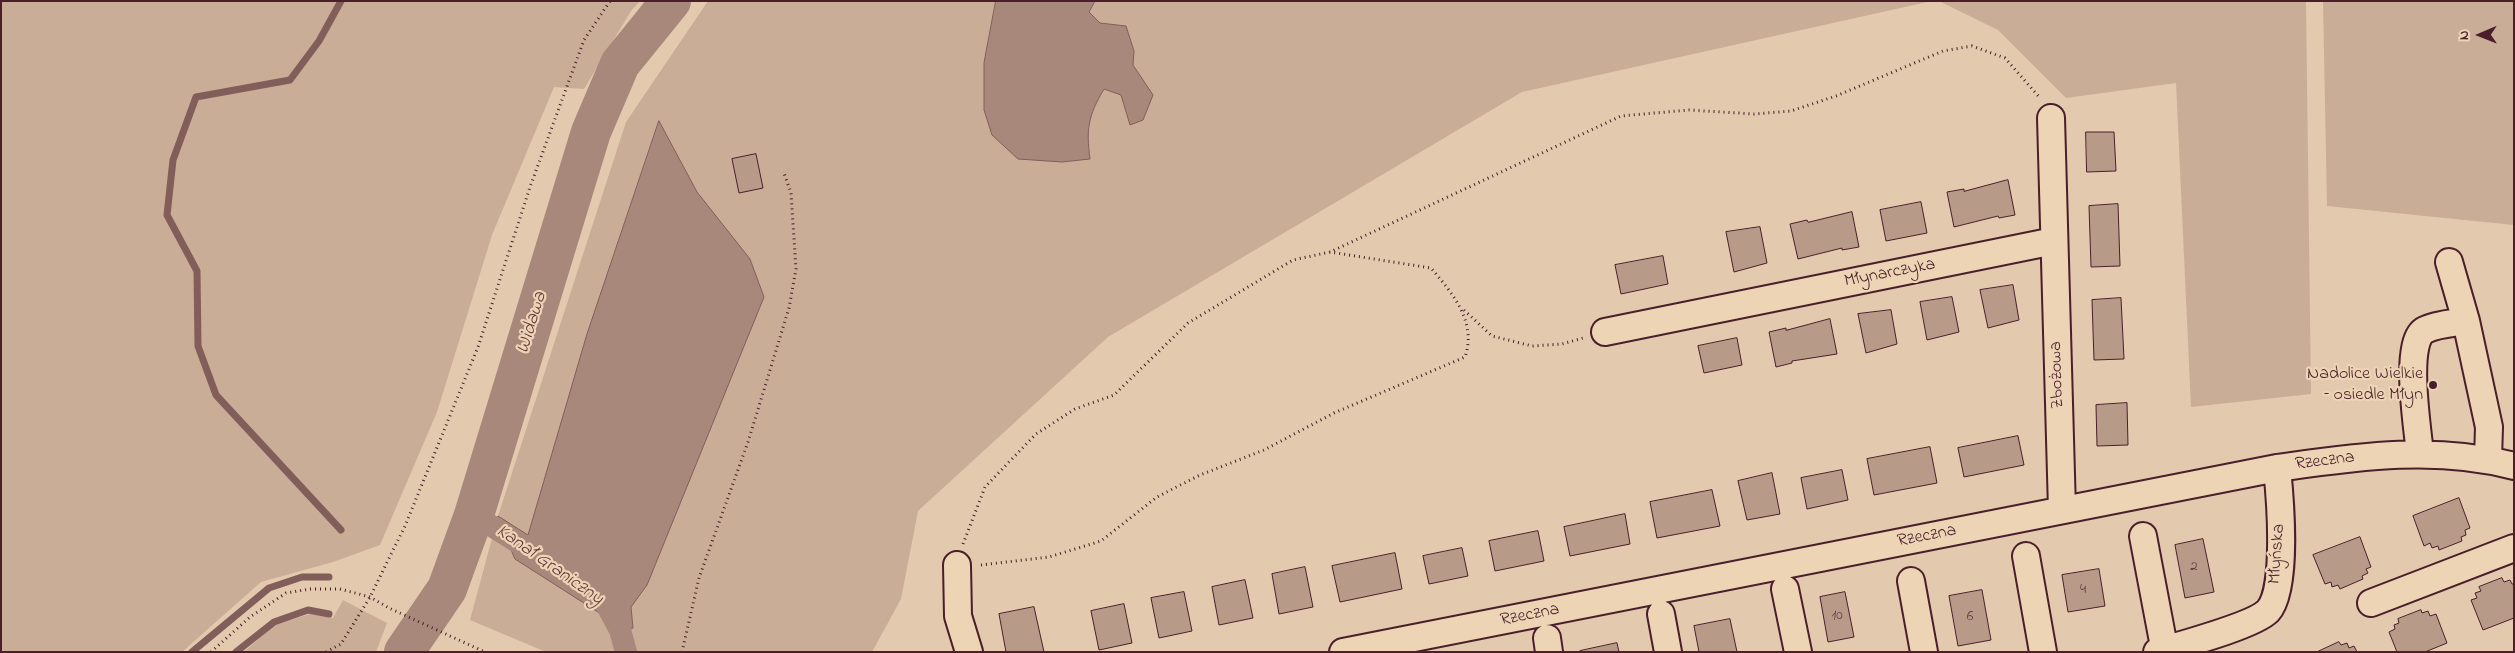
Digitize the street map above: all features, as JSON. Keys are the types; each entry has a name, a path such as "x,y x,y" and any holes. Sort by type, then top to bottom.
{"street":[{"path":"2051,118 2054,241"},
{"name":"Młynarczyka","path":"1605,332 2054,241"},
{"name":"Zbożowa","path":"2054,241 2062,510"},
{"path":"2449,262 2466,321 2489,428 2488,459"},
{"path":"2420,454 2413,370 2416,340 2424,330 2466,321"},
{"name":"Rzeczna","path":"1344,652 2277,468 2352,457 2420,454 2488,459 2514,466"},
{"name":"Młyńska","path":"2162,651 2248,622 2268,611 2276,592 2280,559 2281,506 2277,468"},
{"path":"2143,536 2162,651"},
{"path":"2371,603 2514,548"},
{"path":"2026,556 2044,652"},
{"path":"957,565 958,616 969,652"},
{"path":"1911,581 1924,652"},
{"path":"1785,589 1798,652"},
{"path":"1661,614 1668,652"}],"path":[{"path":"326,652 341,644 370,597 405,526 478,347 530,186 584,40 610,1"},
{"path":"1463,310 1470,345 1465,357 1334,413 1264,450 1200,475 1165,492 1101,541 1049,557 980,566 957,565 962,546 985,488 1036,434 1075,409 1114,395 1188,323 1287,263 1330,252 1622,116 1689,110 1754,114 1791,111 1836,96 1943,51 1972,46 2005,58 2039,98 2051,118"},
{"path":"682,652 699,578 751,433 789,308 796,268 791,193 784,173"},
{"path":"1330,252 1432,268 1463,310 1492,336 1532,346 1562,344 1605,332"},
{"path":"211,652 250,618 286,594 310,589 340,589 370,597 462,643 485,652"}],"shaded area":[{"path":"1,1 640,1 631,11 584,89 554,87 492,235 437,412 380,545 333,562 261,582 182,652 1,652"},
{"path":"708,1 1932,1 1522,92 1108,337 918,511 901,599 872,652 546,652 470,620 498,516 626,122"},
{"path":"1939,1 2306,1 2311,394 2191,407 2176,83 2066,98 1998,30"},
{"path":"2323,1 2514,1 2514,225 2327,206"},
{"path":"343,600 387,623 376,652 244,652 274,625 310,614 333,618"}],"water":[{"path":"996,1 1095,1 1089,12 1100,23 1126,26 1134,51 1133,65 1153,95 1143,120 1130,125 1121,95 1104,89 1091,115 1088,131 1090,159 1062,162 1018,159 992,135 984,110 984,63"},
{"path":"659,121 697,192 750,259 764,297 647,585 631,607 633,628 611,632 601,614 515,559 509,545 495,536 498,516 528,535 587,334"}],"building":[{"path":"2086,132 2114,132 2116,171 2087,172"},
{"path":"756,154 763,188 739,193 732,159"},
{"path":"2008,180 2015,215 1999,218 1998,216 1954,227 1947,192 1964,189 1964,191"},
{"path":"1921,202 1927,233 1886,241 1880,210"},
{"path":"2118,204 2120,266 2091,267 2089,206"},
{"path":"1852,212 1859,247 1842,250 1842,248 1798,259 1790,224"},
{"path":"1760,227 1767,263 1734,272 1726,232"},
{"path":"1663,256 1668,284 1621,294 1615,265"},
{"path":"2013,285 2019,320 1988,328 1980,290"},
{"path":"1952,297 1959,332 1927,340 1920,302"},
{"path":"2121,298 2124,359 2094,360 2092,300"},
{"path":"1891,310 1897,344 1866,353 1858,314"},
{"path":"1830,319 1837,354 1792,361 1792,363 1776,367 1769,332 1786,328 1786,330"},
{"path":"1737,338 1742,365 1704,373 1698,346"},
{"path":"2127,403 2128,445 2097,446 2096,405"},
{"path":"2018,436 2024,465 1964,477 1958,448"},
{"path":"1930,447 1937,483 1874,495 1867,459"},
{"path":"1842,470 1848,500 1807,509 1801,478"},
{"path":"1772,473 1780,514 1747,520 1738,481"},
{"path":"1712,490 1720,526 1657,538 1650,502"},
{"path":"2459,498 2470,528 2465,530 2466,535 2461,537 2462,541 2439,550 2438,546 2432,548 2430,543 2424,546 2413,516"},
{"path":"1625,514 1630,544 1570,556 1564,527"},
{"path":"1538,531 1544,561 1495,571 1489,541"},
{"path":"2360,537 2371,567 2366,569 2368,573 2362,576 2363,579 2340,589 2338,585 2332,587 2331,582 2325,584 2313,555"},
{"path":"2203,539 2214,592 2185,598 2175,545"},
{"path":"1462,548 1468,576 1429,584 1423,556"},
{"path":"1395,553 1402,589 1340,602 1332,566"},
{"path":"1305,567 1313,607 1279,614 1272,574"},
{"path":"2099,569 2105,606 2068,612 2062,575"},
{"path":"2502,578 2504,582 2510,580 2514,584 2514,618 2483,630 2471,600 2477,598 2475,593 2481,591 2479,587"},
{"path":"1245,580 1253,618 1219,625 1212,587"},
{"path":"1982,590 1991,640 1958,646 1949,596"},
{"path":"1184,592 1192,631 1159,638 1151,598"},
{"path":"1845,592 1854,637 1828,642 1820,597"},
{"path":"1124,604 1132,643 1099,650 1091,611"},
{"path":"1034,607 1044,652 1006,652 999,614"},
{"path":"2421,610 2422,613 2428,611 2430,616 2436,614 2447,643 2425,652 2397,652 2389,632 2395,629 2394,625 2399,623 2398,619"},
{"path":"1730,619 1737,652 1699,652 1694,626"},
{"path":"2339,642 2341,645 2347,643 2349,648 2354,646 2357,652 2317,652"},
{"path":"1617,643 1619,652 1580,652 1580,651"}],"waterway":[{"path":"341,1 319,41 290,80 196,97 173,160 167,215 197,271 198,346 216,395 341,530"},
{"name":"Widawa","path":"404,652 447,589 474,515 591,132 620,64 671,1"},
{"name":"Kanał Graniczny","path":"474,515 522,545"},
{"path":"192,652 269,588 302,577 329,577"},
{"name":"Kanał Graniczny","path":"606,604 620,630 626,652"},
{"path":"236,652 274,622 308,610 329,614"}],"place":[{"name":"Nadolice Wielkie – osiedle Młyn","path":"2433,385"}]}
